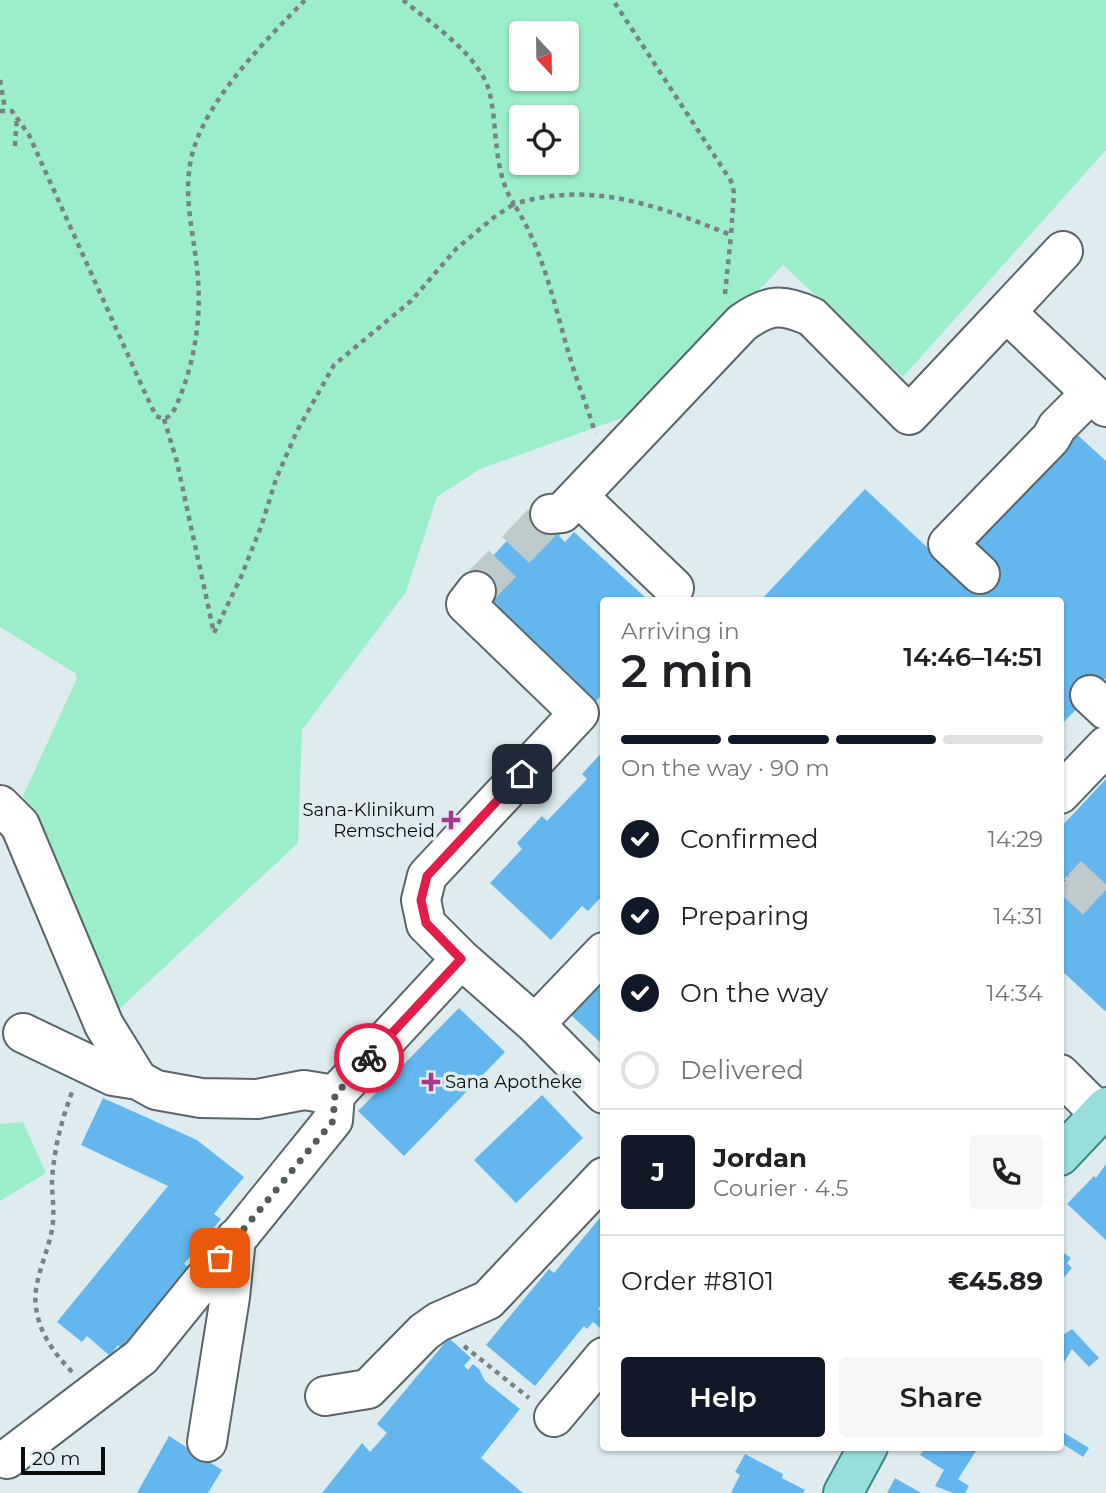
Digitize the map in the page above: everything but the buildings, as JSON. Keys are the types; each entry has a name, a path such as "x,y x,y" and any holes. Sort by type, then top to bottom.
{"main road":[{"path":"1064,1152 1103,1110"},
{"path":"843,1493 866,1451"}],"lane":[{"path":"674,588 564,505 607,465 742,323 756,313 778,306 811,317 909,415 1063,251"},
{"path":"980,574 948,544 1051,438 1057,427 1098,400 1006,312"},
{"path":"476,591 466,604 579,713 427,876 421,900 426,923 461,959 535,1024 600,1090"},
{"path":"1064,790 1106,746"},
{"path":"0,805 20,825 104,1025 138,1080"},
{"path":"535,1024 600,956"},
{"path":"7,1459 141,1357 333,1121 335,1095 461,959"},
{"path":"23,1032 113,1076 138,1080 156,1090 201,1098 257,1099 304,1090 335,1095"},
{"path":"1064,1077 1103,1110"},
{"path":"324,1396 368,1389 424,1332 438,1322 488,1300 600,1181"},
{"path":"207,1442 236,1238"},
{"path":"554,1418 600,1362"}],"path":[{"path":"0,80 2,110 12,110 17,115 40,157 146,396 156,416 164,419 170,417 175,408 187,377 196,340 198,281 187,193 194,147 207,118 237,76 304,0"},
{"path":"403,0 447,37 478,68 489,92 497,153 506,192 527,225 549,284 573,370 607,465"},
{"path":"613,0 731,181 734,192 726,286 728,337"},
{"path":"15,146 17,115"},
{"path":"164,419 177,462 215,633 241,577 276,479 297,431 334,365 411,301 456,249 493,218 514,204 542,196 580,195 658,206 731,235"},
{"path":"1064,879 1068,875"},
{"path":"85,1062 60,1124 54,1155 53,1225 36,1289 35,1306 42,1331 52,1348 92,1393"},
{"path":"473,1354 554,1418"}],"green space":[{"path":"0,0 1106,0 1106,150 903,377 783,265 644,410 480,469 437,497 406,592 302,730 298,843 114,1014 99,968 23,796 77,678 75,673 0,627"},
{"path":"23,1122 46,1173 0,1201 0,1124"}],"tunnel":[{"path":"476,591 550,514"},
{"path":"1068,875 1106,910"}],"way so far":[{"path":"220,1258 333,1121 335,1095 369,1058"}],"place":[{"name":"Sana-Klinikum Remscheid","path":"451,820"},
{"name":"Sana Apotheke","path":"431,1082"}],"route":[{"path":"369,1058 461,959 426,923 421,900 427,876 522,774"}]}
